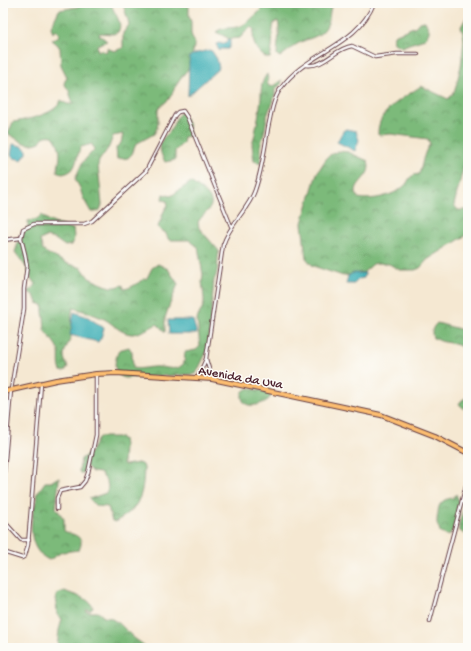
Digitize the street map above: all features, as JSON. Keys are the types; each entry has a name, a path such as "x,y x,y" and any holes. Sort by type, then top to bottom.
{"main road":[{"name":"Avenida da Uva","path":"3,392 41,383 96,374 116,373 198,377 381,415 435,436 468,453"}],"street":[{"path":"198,377 206,359 221,252 226,235 231,226 255,192 271,114 277,96 288,80 306,65 344,41 352,34 367,17 374,3"},
{"path":"306,65 316,65 349,46 375,57 397,54 418,54"},
{"path":"3,483 11,390 22,321 24,280 27,266 20,238 23,229 34,224 84,224 92,221 146,171 172,120 180,111 183,111 187,117 231,226"},
{"path":"3,240 20,238"},
{"path":"206,359 212,379"},
{"path":"57,509 57,498 60,491 80,487 85,481 88,473 96,435 96,374"},
{"path":"3,552 22,558 25,556 29,540 41,383"},
{"path":"430,621 468,478"},
{"path":"3,520 21,540 29,540"}],"green space":[{"path":"81,3 111,3 119,21 120,28 118,32 113,34 100,33 99,36 107,41 97,45 98,51 101,50 105,52 107,51 107,48 114,51 123,48 123,33 129,25 123,3 189,3 191,34 195,44 189,68 179,80 169,99 158,109 158,123 154,134 136,144 132,154 128,158 117,159 116,148 121,143 123,134 113,136 109,147 99,161 98,165 102,205 100,210 96,212 91,212 75,179 82,163 94,150 92,144 81,147 71,171 62,174 57,171 60,153 56,140 53,136 45,136 40,142 35,144 26,144 8,134 13,122 33,118 47,113 54,109 61,100 67,104 73,104 69,91 64,83 67,77 61,65 60,48 52,40 58,37 59,34 55,30 53,33 51,27 59,10 77,7"},
{"path":"260,3 333,3 330,9 328,24 323,31 317,36 297,44 280,57 277,55 279,25 278,21 274,23 270,58 267,58 257,50 255,46 253,38 254,29 250,27 240,38 230,39 216,32 222,29 243,25 261,10"},
{"path":"468,14 468,149 454,205 458,210 468,210 468,234 427,260 420,268 415,270 400,270 389,264 378,263 373,264 364,272 343,276 313,266 306,258 302,223 317,173 326,159 338,151 348,152 368,161 368,172 359,184 356,193 358,198 363,199 382,197 394,193 405,185 410,177 419,174 424,155 430,144 428,139 391,134 379,135 379,126 387,111 421,86 448,99 452,95 455,90 461,66 464,40 461,27"},
{"path":"425,21 429,28 429,33 425,39 402,47 394,43 394,35 416,26 419,22"},
{"path":"267,74 267,83 270,87 282,80 281,84 275,89 275,95 267,116 261,144 260,163 254,161 252,144 259,112 262,86"},
{"path":"181,112 188,123 190,136 184,137 183,143 175,151 175,160 165,162 160,145 162,139 168,134"},
{"path":"191,182 206,193 211,201 209,209 198,222 199,228 219,251 216,277 214,280 208,349 196,374 124,378 117,372 115,366 119,350 129,347 132,352 133,368 140,369 156,367 173,369 183,365 185,352 196,350 200,346 197,319 204,304 204,298 202,281 203,275 198,247 189,240 169,240 165,232 161,231 158,227 168,205 167,201 162,199 163,194 171,196"},
{"path":"42,215 52,222 73,229 74,236 71,245 65,246 55,239 46,237 40,240 43,251 66,263 82,268 89,278 100,283 110,287 123,285 124,289 147,278 152,268 158,264 168,269 178,284 165,318 165,332 157,324 136,333 127,333 103,319 85,311 73,308 71,337 64,355 68,367 64,372 61,371 58,349 44,330 45,324 43,305 37,303 34,295 28,292 36,285 26,267 15,252 19,240 28,226 28,221 38,219"},
{"path":"437,323 463,330 468,333 468,356 459,346 433,338 432,330"},
{"path":"250,388 271,393 270,398 259,404 246,404 243,401 243,392 244,390"},
{"path":"468,396 468,412 459,404"},
{"path":"99,437 118,437 123,439 123,464 138,463 143,465 144,468 143,486 135,506 130,512 115,522 112,521 108,507 96,506 89,499 106,493 108,484 100,473 92,472 86,466 83,473 80,473 79,471 81,459 90,453"},
{"path":"59,478 59,480 56,508 64,519 64,531 78,537 81,545 79,550 62,552 49,560 41,555 36,548 33,540 32,522 38,496 36,495 45,482 51,482"},
{"path":"456,494 459,511 455,526 449,536 440,533 437,524 438,510 442,502 446,499 453,498"},
{"path":"468,509 468,535 459,530 459,524 463,511"},
{"path":"65,591 89,601 93,608 91,610 86,610 87,612 98,612 104,617 110,618 119,623 134,638 148,648 57,648 62,619 57,615 56,596"}],"water":[{"path":"228,39 230,40 230,46 228,49 221,49 219,51 216,44 226,43"},
{"path":"209,50 212,51 217,59 219,68 188,96 190,56"},
{"path":"346,129 356,131 359,140 355,151 337,142 343,131"},
{"path":"13,144 22,146 27,150 27,154 22,160 14,158 11,155"},
{"path":"353,273 365,273 364,278 359,279 354,284 346,284 348,276"},
{"path":"74,312 88,317 104,328 98,342 70,335"},
{"path":"168,320 193,320 197,334 169,334"}]}
